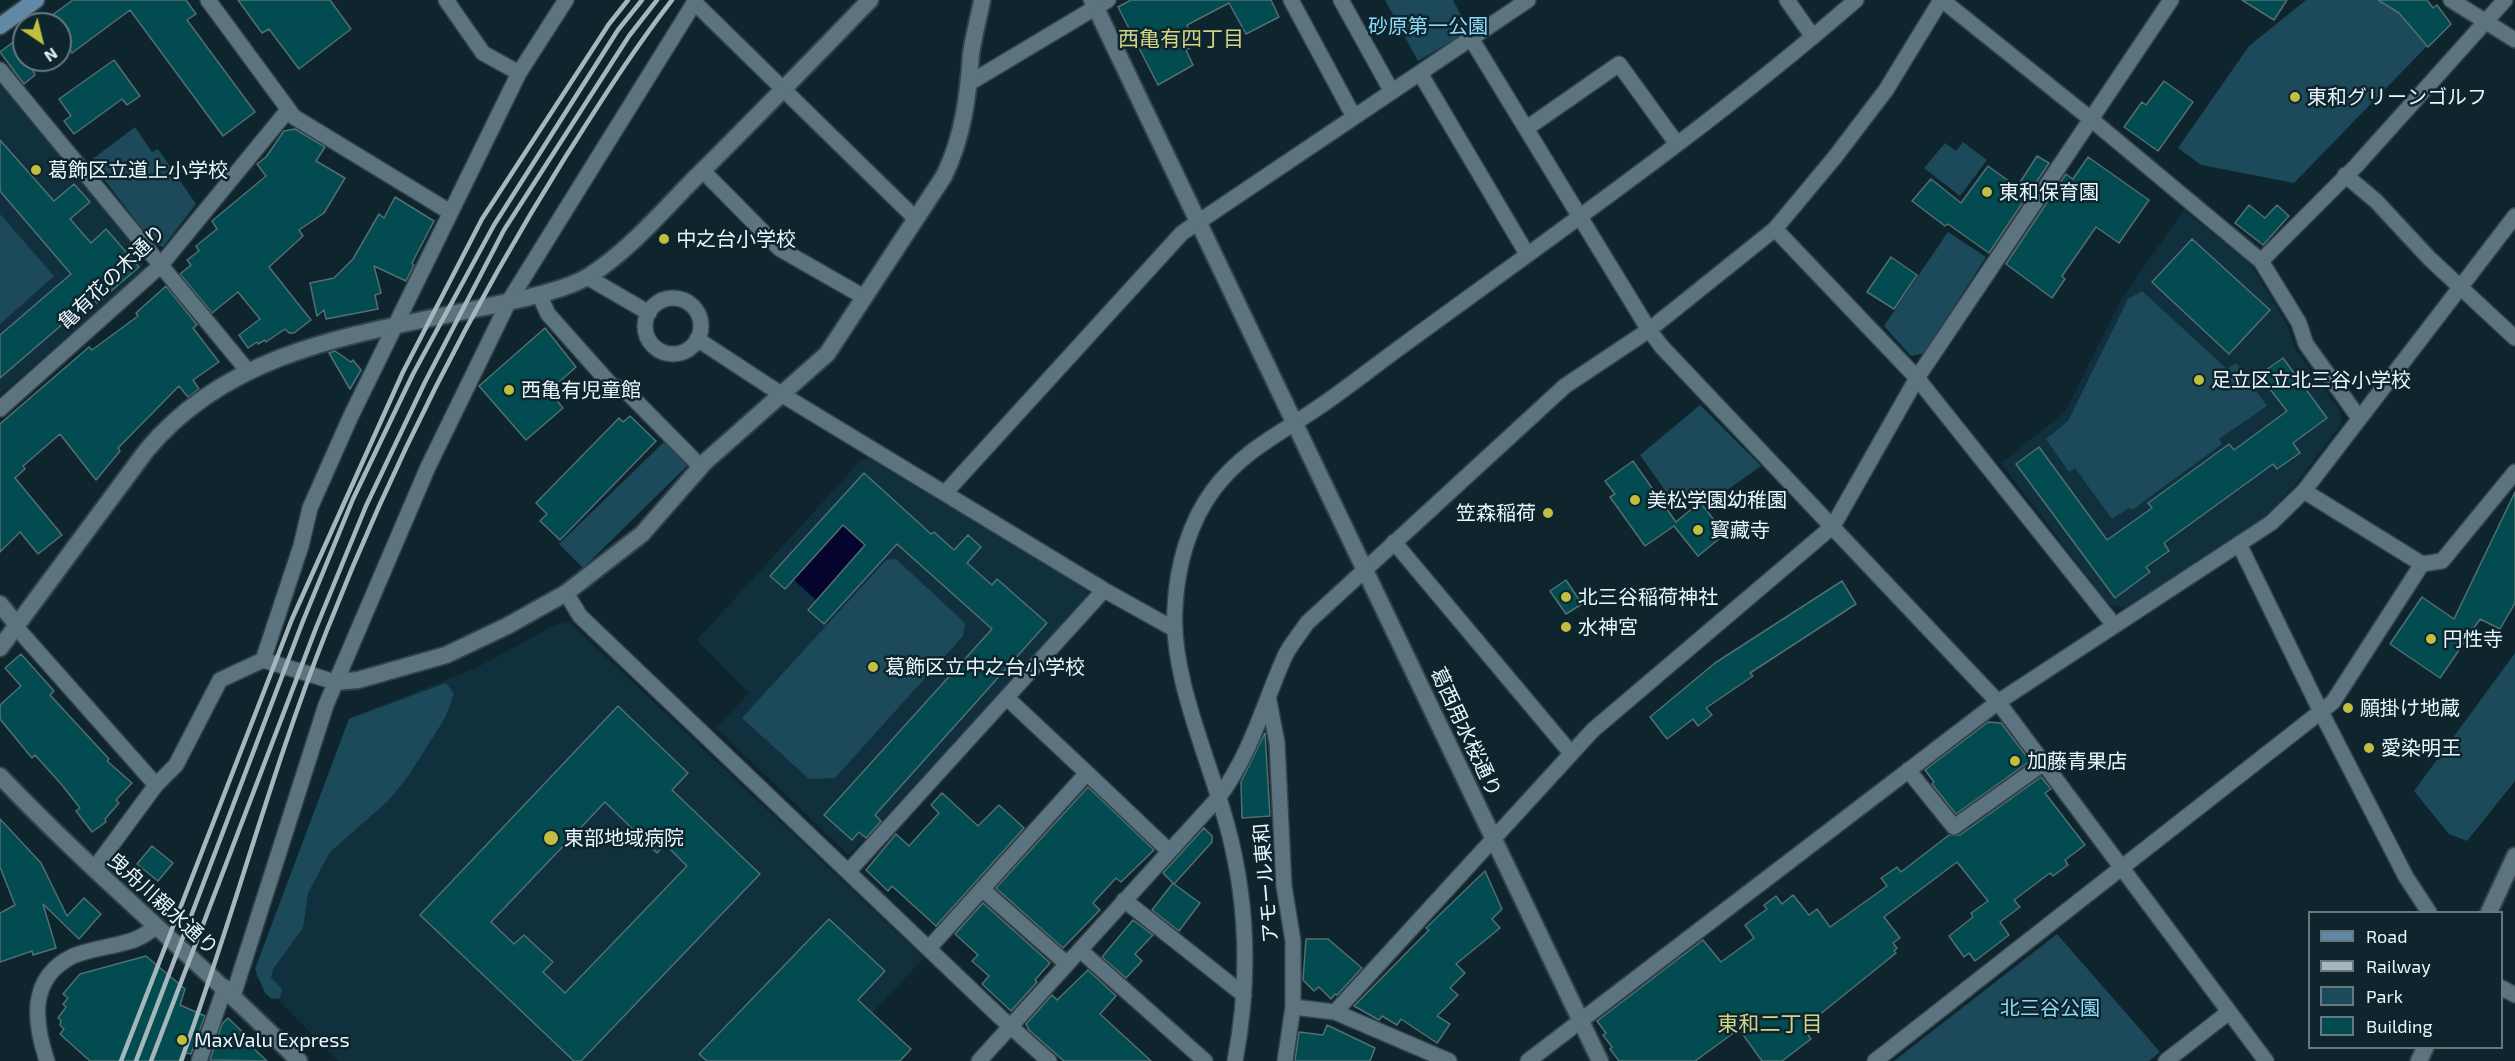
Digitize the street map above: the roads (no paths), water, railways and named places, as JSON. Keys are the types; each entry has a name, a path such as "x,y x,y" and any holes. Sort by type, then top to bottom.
{"main road":[{"path":"0,26 36,0"}],"street":[{"path":"208,0 294,117 450,212"},
{"path":"446,0 483,53 519,73"},
{"path":"263,660 301,546 310,508 393,327 519,73 566,0"},
{"path":"0,648 161,432 186,411 247,370 302,348 539,294 587,277 632,242 870,0"},
{"path":"94,869 156,785 184,752 204,707 220,680 263,660 335,682 358,680 446,655 507,626 566,593 642,534 701,467 827,354 944,176 955,153 971,82 971,53 982,0"},
{"path":"1291,0 1354,117"},
{"path":"1341,0 1392,92"},
{"path":"945,493 1182,233 1472,40 1528,0"},
{"path":"1786,0 1813,38"},
{"path":"1235,1061 1246,977 1240,880 1227,823 1184,680 1174,629 1182,554 1213,490 1252,449 1310,413 1579,217 1813,38 1856,0"},
{"path":"979,1061 1218,798 1234,776 1269,701 1285,656 1307,623 1493,454 1564,386 1649,330 1775,229 1835,157 1886,90 1941,0 2092,120 2261,261 2299,323 2306,344 2359,418"},
{"path":"1335,1012 1570,752 1609,716 1833,526 1917,378 2171,0"},
{"path":"2451,0 2515,40"},
{"path":"2261,261 2345,176 2505,0"},
{"path":"199,1061 229,992 335,682 428,466 509,301 695,1 915,218"},
{"path":"971,82 1098,2"},
{"name":"葛西用水桜通り","path":"1098,2 1294,422 1600,1061"},
{"path":"1472,40 1649,330 1998,702 2266,1061"},
{"path":"1527,128 1619,64 1677,144"},
{"path":"0,70 247,370"},
{"path":"1420,73 1527,254"},
{"name":"亀有花の木通り","path":"0,409 160,266 288,110"},
{"path":"703,171 780,249 864,297"},
{"path":"2345,176 2376,201 2461,289 2515,338"},
{"path":"1528,1061 1998,702 2271,523 2304,491 2515,216"},
{"path":"1775,229 1917,378 2114,625"},
{"path":"587,277 648,313"},
{"path":"539,294 548,314 612,386 624,389 701,467"},
{"path":"663,300 682,300 697,312 700,330 697,339 685,351 668,354 660,351 648,338 645,330 648,313 663,300"},
{"path":"697,339 781,394 1104,590 1174,629"},
{"path":"2304,491 2422,564 2442,561 2515,472"},
{"path":"1394,542 1570,752"},
{"path":"2239,544 2321,712 2406,877 2428,911"},
{"path":"1875,1061 2121,865 2321,712 2332,702 2422,564"},
{"path":"848,872 1104,590"},
{"path":"566,593 580,616 1049,1061"},
{"path":"0,604 156,785"},
{"path":"1006,698 1169,851"},
{"name":"アモール東和","path":"1269,701 1277,743 1284,886 1293,941 1293,1007 1285,1061"},
{"path":"1908,770 1954,827 2044,763"},
{"path":"929,948 1087,773"},
{"name":"曳舟川親水通り","path":"0,776 94,869 229,992 299,1061"},
{"path":"2489,911 2515,856"},
{"path":"982,889 1067,964"},
{"path":"1124,900 1244,995"},
{"path":"47,1061 36,1016 41,990 49,977 75,955 130,942 156,927"},
{"path":"1080,950 1205,1061"},
{"path":"1293,1007 1335,1012 1449,1061"},
{"path":"2166,1061 2229,1012"}],"railway":[{"path":"121,1061 292,619 403,372 482,219 609,24 628,0"},
{"path":"136,1061 303,621 353,499 413,374 494,225 618,30 642,0"},
{"path":"151,1061 316,628 366,506 425,382 504,230 629,36 657,0"},
{"path":"181,1061 307,683 352,568 406,447 466,328 531,213 617,77 672,0"}],"place":[{"name":"東和グリーンゴルフ","path":"2295,97"},
{"name":"葛飾区立道上小学校","path":"36,170"},
{"name":"東和保育園","path":"1987,192"},
{"name":"中之台小学校","path":"664,239"},
{"name":"足立区立北三谷小学校","path":"2199,380"},
{"name":"西亀有児童館","path":"509,390"},
{"name":"美松学園幼稚園","path":"1635,500"},
{"name":"笠森稲荷","path":"1548,513"},
{"name":"寳藏寺","path":"1698,530"},
{"name":"北三谷稲荷神社","path":"1566,597"},
{"name":"水神宮","path":"1566,627"},
{"name":"円性寺","path":"2431,639"},
{"name":"葛飾区立中之台小学校","path":"873,667"},
{"name":"願掛け地蔵","path":"2348,708"},
{"name":"愛染明王","path":"2369,748"},
{"name":"加藤青果店","path":"2015,761"},
{"name":"東部地域病院","path":"551,838"},
{"name":"MaxValu Express","path":"182,1040"}],"district":[{"name":"西亀有四丁目","path":"1181,39"},
{"name":"東和二丁目","path":"1770,1024"}],"park label":[{"name":"砂原第一公園","path":"1428,26"},
{"name":"北三谷公園","path":"2050,1008"}]}
